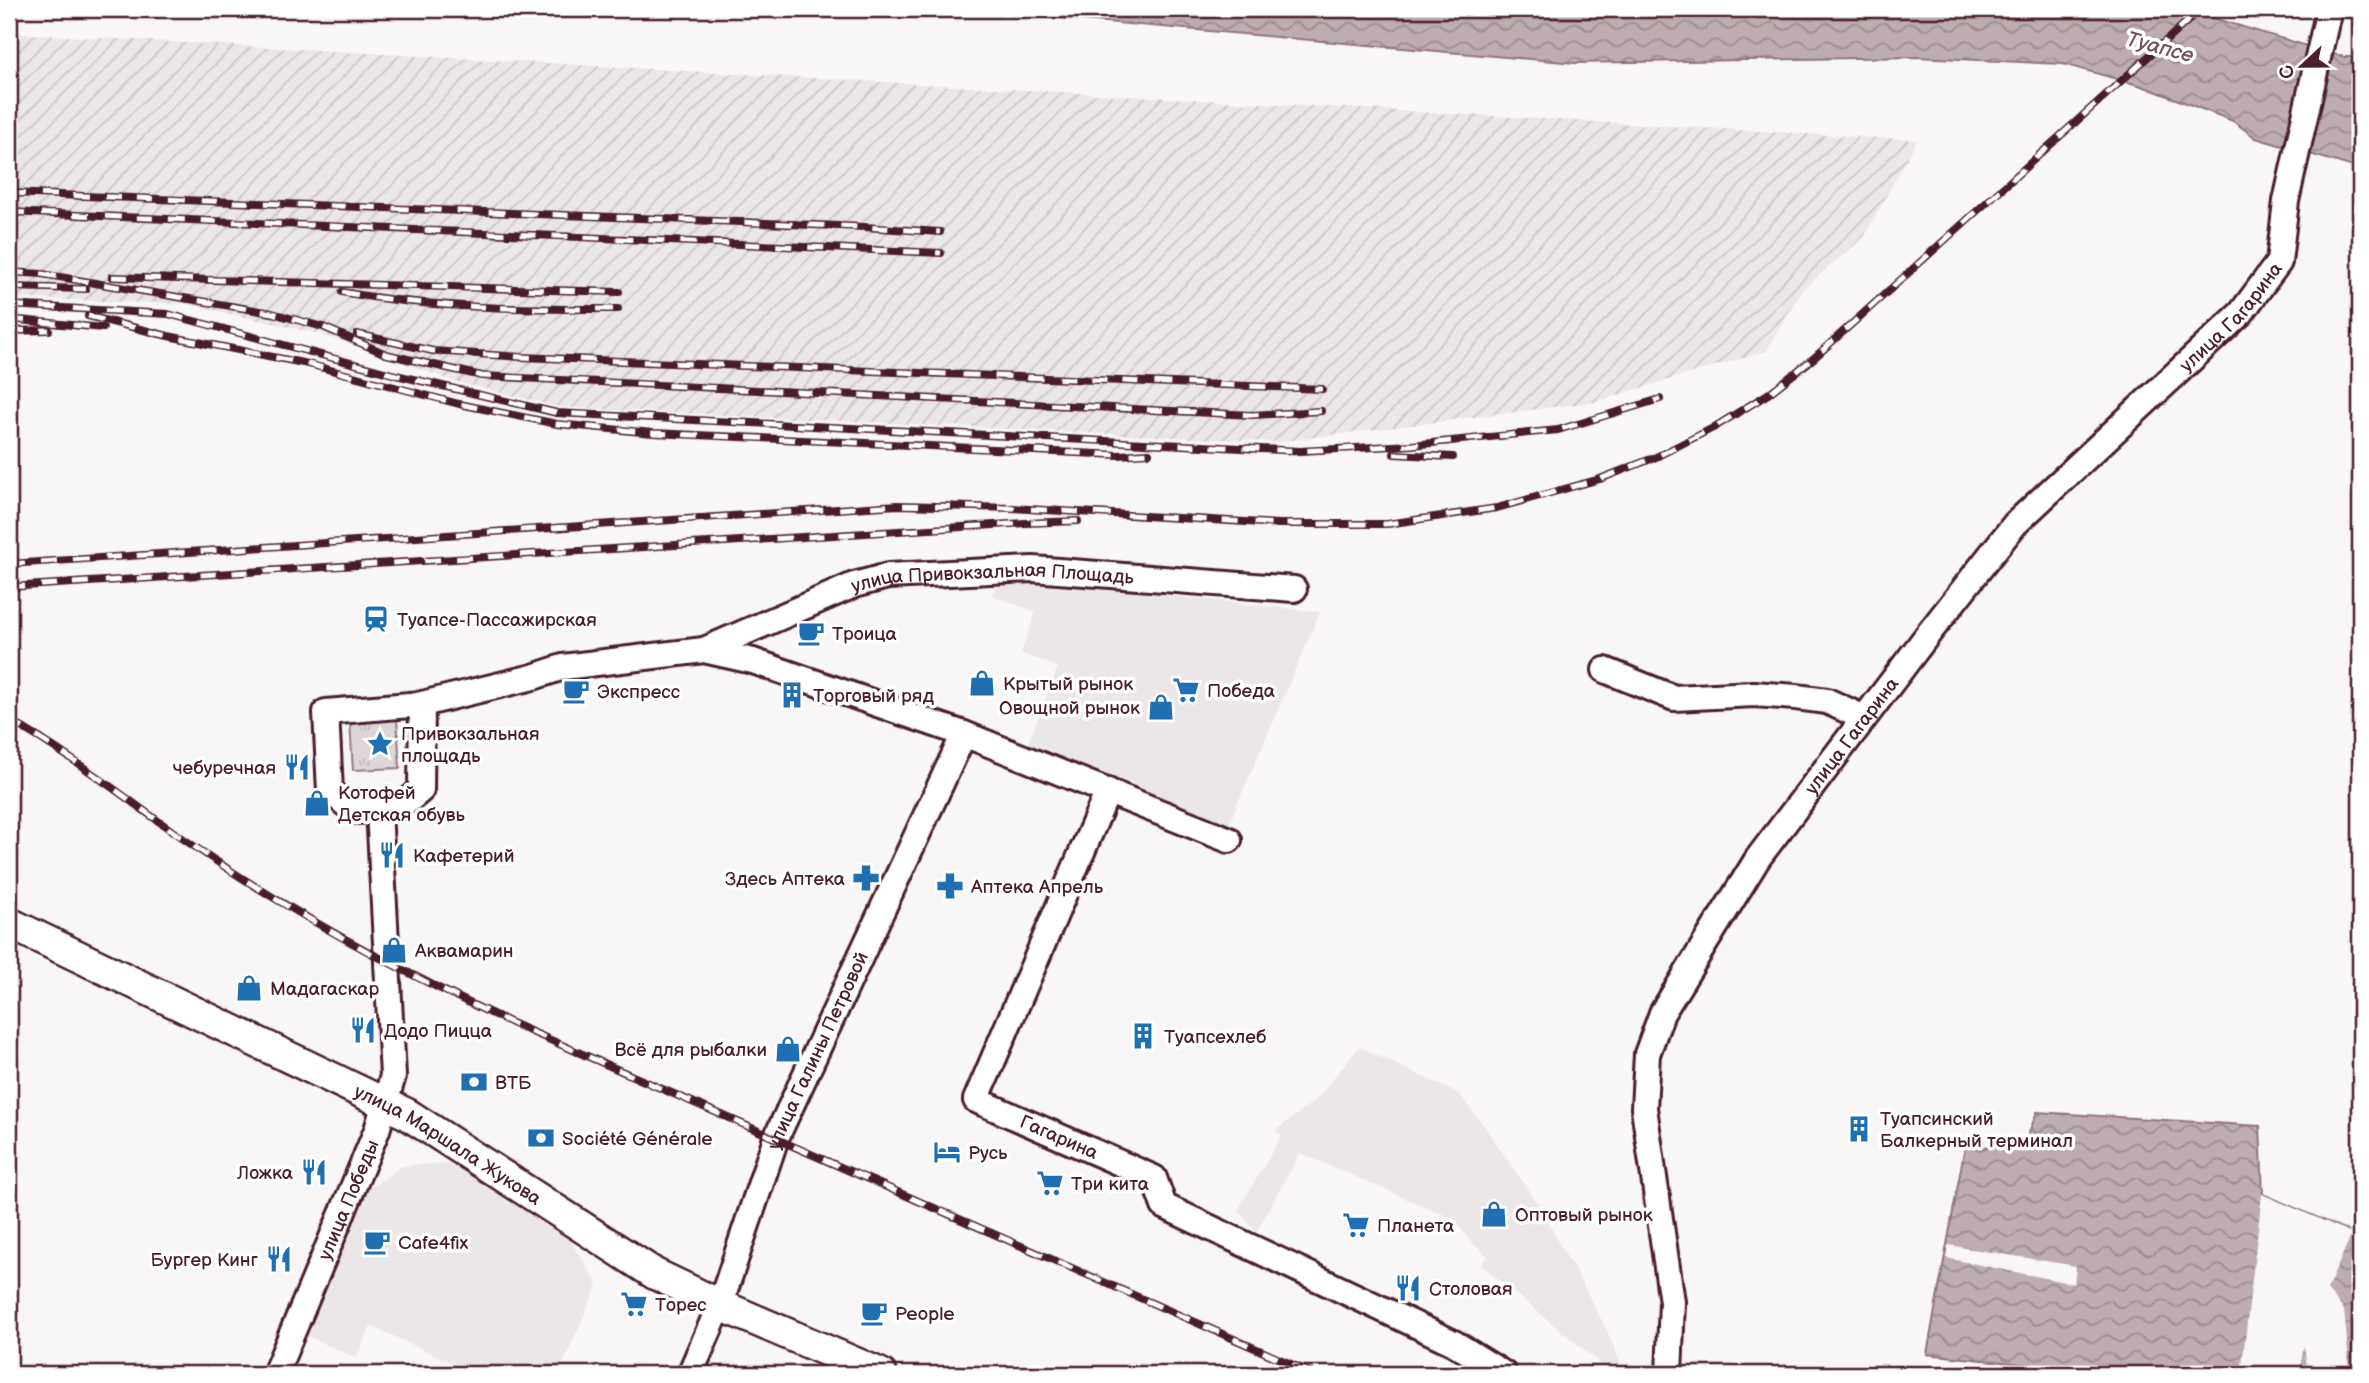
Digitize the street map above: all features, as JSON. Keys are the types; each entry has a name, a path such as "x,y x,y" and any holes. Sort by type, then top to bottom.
{"main road":[{"name":"улица Маршала Жукова","path":"9,923 407,1114 655,1274 881,1374"}],"street":[{"name":"улица Гагарина","path":"1669,1374 1672,1302 1644,1108 1647,1054 1662,1013 1758,858 2015,524 2241,313 2279,262 2286,201 2329,9"},
{"name":"улица Привокзальная Площадь","path":"422,704 563,667 704,650 854,585 888,576 1032,569 1294,589"},
{"name":"улица Привокзальная Площадь","path":"704,650 753,661 964,734 1228,840"},
{"path":"1605,670 1674,698 1754,694 1796,697 1827,701 1864,718"},
{"path":"422,704 421,790 403,805 354,811 330,791 326,712 422,704"},
{"name":"улица Галины Петровой","path":"690,1374 720,1305 776,1138 964,734"},
{"name":"Гагарина","path":"1108,791 976,1100 1154,1178 1164,1206 1454,1343 1504,1374"},
{"name":"улица Победы","path":"275,1374 386,1104 393,1076 379,810"}],"shaded area":[{"path":"9,33 1917,140 1864,237 1802,290 1766,351 1594,402 1277,442 559,407 457,382 321,334 186,304 9,298"},
{"name":"Овощной рынок","path":"1000,577 1320,612 1226,830 1025,751 1058,667 1021,653 1036,612 992,595"},
{"name":"Оптовый рынок","path":"1359,1047 1459,1094 1537,1203 1607,1331 1625,1374 1591,1374 1600,1363 1481,1265 1488,1256 1470,1241 1454,1219 1300,1153 1256,1232 1238,1210 1282,1135 1275,1131 1316,1100"},
{"path":"517,1159 598,1284 558,1374 449,1374 453,1363 371,1326 356,1358 305,1335 369,1189 402,1166"}],"green space":[{"path":"397,719 400,768 353,770 350,722"}],"water":[{"name":"Туапсе","path":"955,9 2183,9 2344,57 2360,57 2360,169 2256,138 2233,121 2142,86 2063,64 1916,57 1575,63"},
{"path":"2037,1112 2260,1126 2263,1194 2360,1236 2360,1374 2113,1374 1927,1354 1965,1146 2023,1148"}],"pier":[{"path":"2262,1194 2352,1233 2327,1290 2344,1310 2350,1374 2308,1374 2304,1345 2299,1374 2241,1374"},
{"path":"1948,1245 2076,1266 2074,1284 1946,1258"}],"railway":[{"path":"9,564 898,505 1012,508 1279,524 1387,524 1497,508 1600,479 1656,457 1713,428 1768,394 1814,358 2201,9"},
{"path":"9,193 940,232"},
{"path":"9,212 941,253"},
{"path":"9,272 42,274 272,313 323,327 386,354 482,376 1252,415 1321,411"},
{"path":"112,277 619,292"},
{"path":"9,287 86,289"},
{"path":"342,292 445,305 618,309"},
{"path":"9,305 168,314 396,375 557,413 1300,451 1412,445 1558,430 1660,399"},
{"path":"88,316 168,336 308,364 459,404 557,424 653,433 1119,455 1149,453"},
{"path":"9,319 103,328"},
{"path":"9,331 49,330"},
{"path":"357,334 433,351 521,357 1322,389"},
{"path":"1394,454 1453,457"},
{"path":"9,587 1078,521"},
{"path":"9,720 62,753 252,884 363,949 439,988 516,1025 1314,1374"}],"place":[{"name":"Туапсе-Пассажирская","path":"376,619"},
{"name":"Троица","path":"811,633"},
{"name":"Крытый рынок","path":"982,683"},
{"name":"Победа","path":"1186,690"},
{"name":"Экспресс","path":"576,691"},
{"name":"Торговый ряд","path":"792,695"},
{"name":"Овощной рынок","path":"1161,707"},
{"name":"Привокзальная площадь","path":"380,744"},
{"name":"чебуречная","path":"297,767"},
{"name":"Котофей Детская обувь","path":"317,803"},
{"name":"Кафетерий","path":"392,855"},
{"name":"Здесь Аптека","path":"866,878"},
{"name":"Аптека Апрель","path":"950,886"},
{"name":"Аквамарин","path":"394,950"},
{"name":"Мадагаскар","path":"249,988"},
{"name":"Додо Пицца","path":"363,1030"},
{"name":"Туапсехлеб","path":"1143,1036"},
{"name":"Всё для рыбалки","path":"788,1049"},
{"name":"ВТБ","path":"474,1082"},
{"name":"Туапсинский Балкерный терминал","path":"1859,1129"},
{"name":"Société Générale","path":"541,1138"},
{"name":"Русь","path":"947,1152"},
{"name":"Ложка","path":"314,1172"},
{"name":"Три кита","path":"1050,1183"},
{"name":"Оптовый рынок","path":"1494,1214"},
{"name":"Планета","path":"1356,1225"},
{"name":"Cafe4fix","path":"377,1242"},
{"name":"Бургер Кинг","path":"279,1259"},
{"name":"Столовая","path":"1408,1288"},
{"name":"Торес","path":"634,1304"},
{"name":"People","path":"874,1313"}]}
